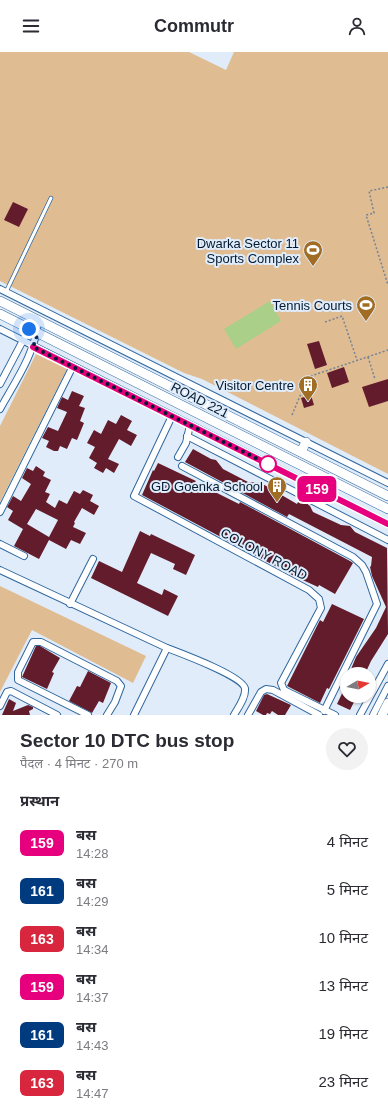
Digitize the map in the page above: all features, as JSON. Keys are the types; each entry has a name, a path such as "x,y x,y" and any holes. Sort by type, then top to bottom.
{"main road":[{"name":"ROAD 221","path":"0,301 388,496"},
{"name":"ROAD 221","path":"0,314 388,509"},
{"path":"301,452 306,442"},
{"path":"318,490 324,478"},
{"path":"382,715 388,703"}],"street":[{"path":"3,291 388,483"},
{"path":"0,384 29,329 38,321"},
{"path":"0,409 33,347 38,333 38,321"},
{"path":"0,329 33,347 388,524"},
{"path":"0,512 73,366"},
{"name":"COLONY ROAD","path":"172,416 134,496 309,590 319,599 321,608 281,683 284,690 322,713 335,715"},
{"path":"178,457 186,443 190,425"},
{"path":"187,436 388,540"},
{"path":"182,466 353,557 362,565 377,604 322,713 273,690 266,689 261,692 248,715"},
{"path":"0,544 24,556"},
{"path":"70,604 92,559"},
{"path":"0,570 70,604 226,673 243,683 246,689 234,715"},
{"path":"88,715 18,680 18,672 33,642 41,642 117,681 121,686 115,702 107,715"},
{"path":"134,715 167,648"},
{"path":"360,715 388,664"},
{"path":"373,715 388,687"},
{"path":"0,706 7,692 11,691 57,715"}],"lane":[{"path":"3,291 51,198"}],"path":[{"path":"388,187 369,191 374,213 366,215 388,285"},
{"path":"325,322 342,316 357,360"},
{"path":"292,415 308,377 388,350"},
{"path":"368,357 375,379"}],"shaded area":[{"path":"0,52 189,52 226,70 234,52 388,52 388,474 202,379 184,373 0,281"},
{"path":"270,301 281,321 236,349 224,329"},
{"path":"36,354 67,369 0,502 0,426"},
{"path":"0,586 146,656 133,683 32,630 0,692"}],"building":[{"path":"13,202 28,209 19,227 4,220"},
{"path":"319,341 327,365 315,369 307,344"},
{"path":"344,367 349,382 332,388 327,373"},
{"path":"388,379 388,401 369,407 362,387"},
{"path":"72,391 84,396 79,406 85,408 80,421 84,423 77,440 72,438 67,449 60,446 58,451 54,451 46,447 49,441 42,438 48,427 58,431 67,412 57,408 62,397 68,400"},
{"name":"Visitor Centre","path":"311,395 314,405 304,408 301,398"},
{"path":"121,415 132,421 127,430 137,435 131,446 119,439 108,459 119,464 114,473 106,468 103,473 94,468 97,463 89,458 95,447 87,443 94,430 101,434 108,420 116,424"},
{"path":"193,449 211,459 216,460 223,469 248,482 261,483 297,504 298,502 305,502 310,506 313,512 341,525 350,526 355,532 387,548 388,634 368,667 352,667 356,657 376,628 386,607 372,576 370,567 372,557 289,514 287,517 185,462"},
{"path":"158,463 239,504 240,502 353,563 335,594 319,585 318,587 296,577 142,495 153,470 154,471"},
{"path":"36,466 45,472 43,476 51,480 45,492 50,494 46,502 55,508 59,500 67,504 74,491 80,494 83,490 93,495 90,501 99,506 94,515 82,508 74,522 73,527 86,533 80,544 71,540 66,549 49,540 39,559 14,546 23,529 8,520 13,511 7,507 13,496 21,501 31,484 22,478 27,468 33,471","holes":["36,509 58,520 49,537 27,524"]},
{"path":"140,531 150,536 151,534 195,555 186,575 173,569 175,564 151,553 137,583 162,595 164,589 178,596 168,616 91,578 99,561 122,572"},
{"path":"332,604 364,619 329,689 327,688 320,703 287,686 320,620 323,622"},
{"path":"36,646 40,646 60,658 52,672 54,673 47,689 22,677"},
{"path":"88,671 111,683 103,703 99,701 92,713 69,701 77,686 80,687"},
{"path":"267,694 291,705 285,715 278,715 272,711 270,714 267,713 266,715 263,715 256,711 264,695"},
{"path":"340,698 340,703 354,703 350,710 337,704"},
{"path":"9,699 16,703 13,711 28,705 33,707 33,709 29,711 30,715 2,715"}],"bus line":[{"name":"159","path":"33,347 388,524"}],"place":[{"name":"Dwarka Sector 11 Sports Complex","path":"313,267"},
{"name":"Tennis Courts","path":"366,322"},
{"name":"Visitor Centre","path":"308,402"},
{"name":"GD Goenka School","path":"277,503"}],"route":[{"path":"29,329 38,333 33,347 268,464"}]}
